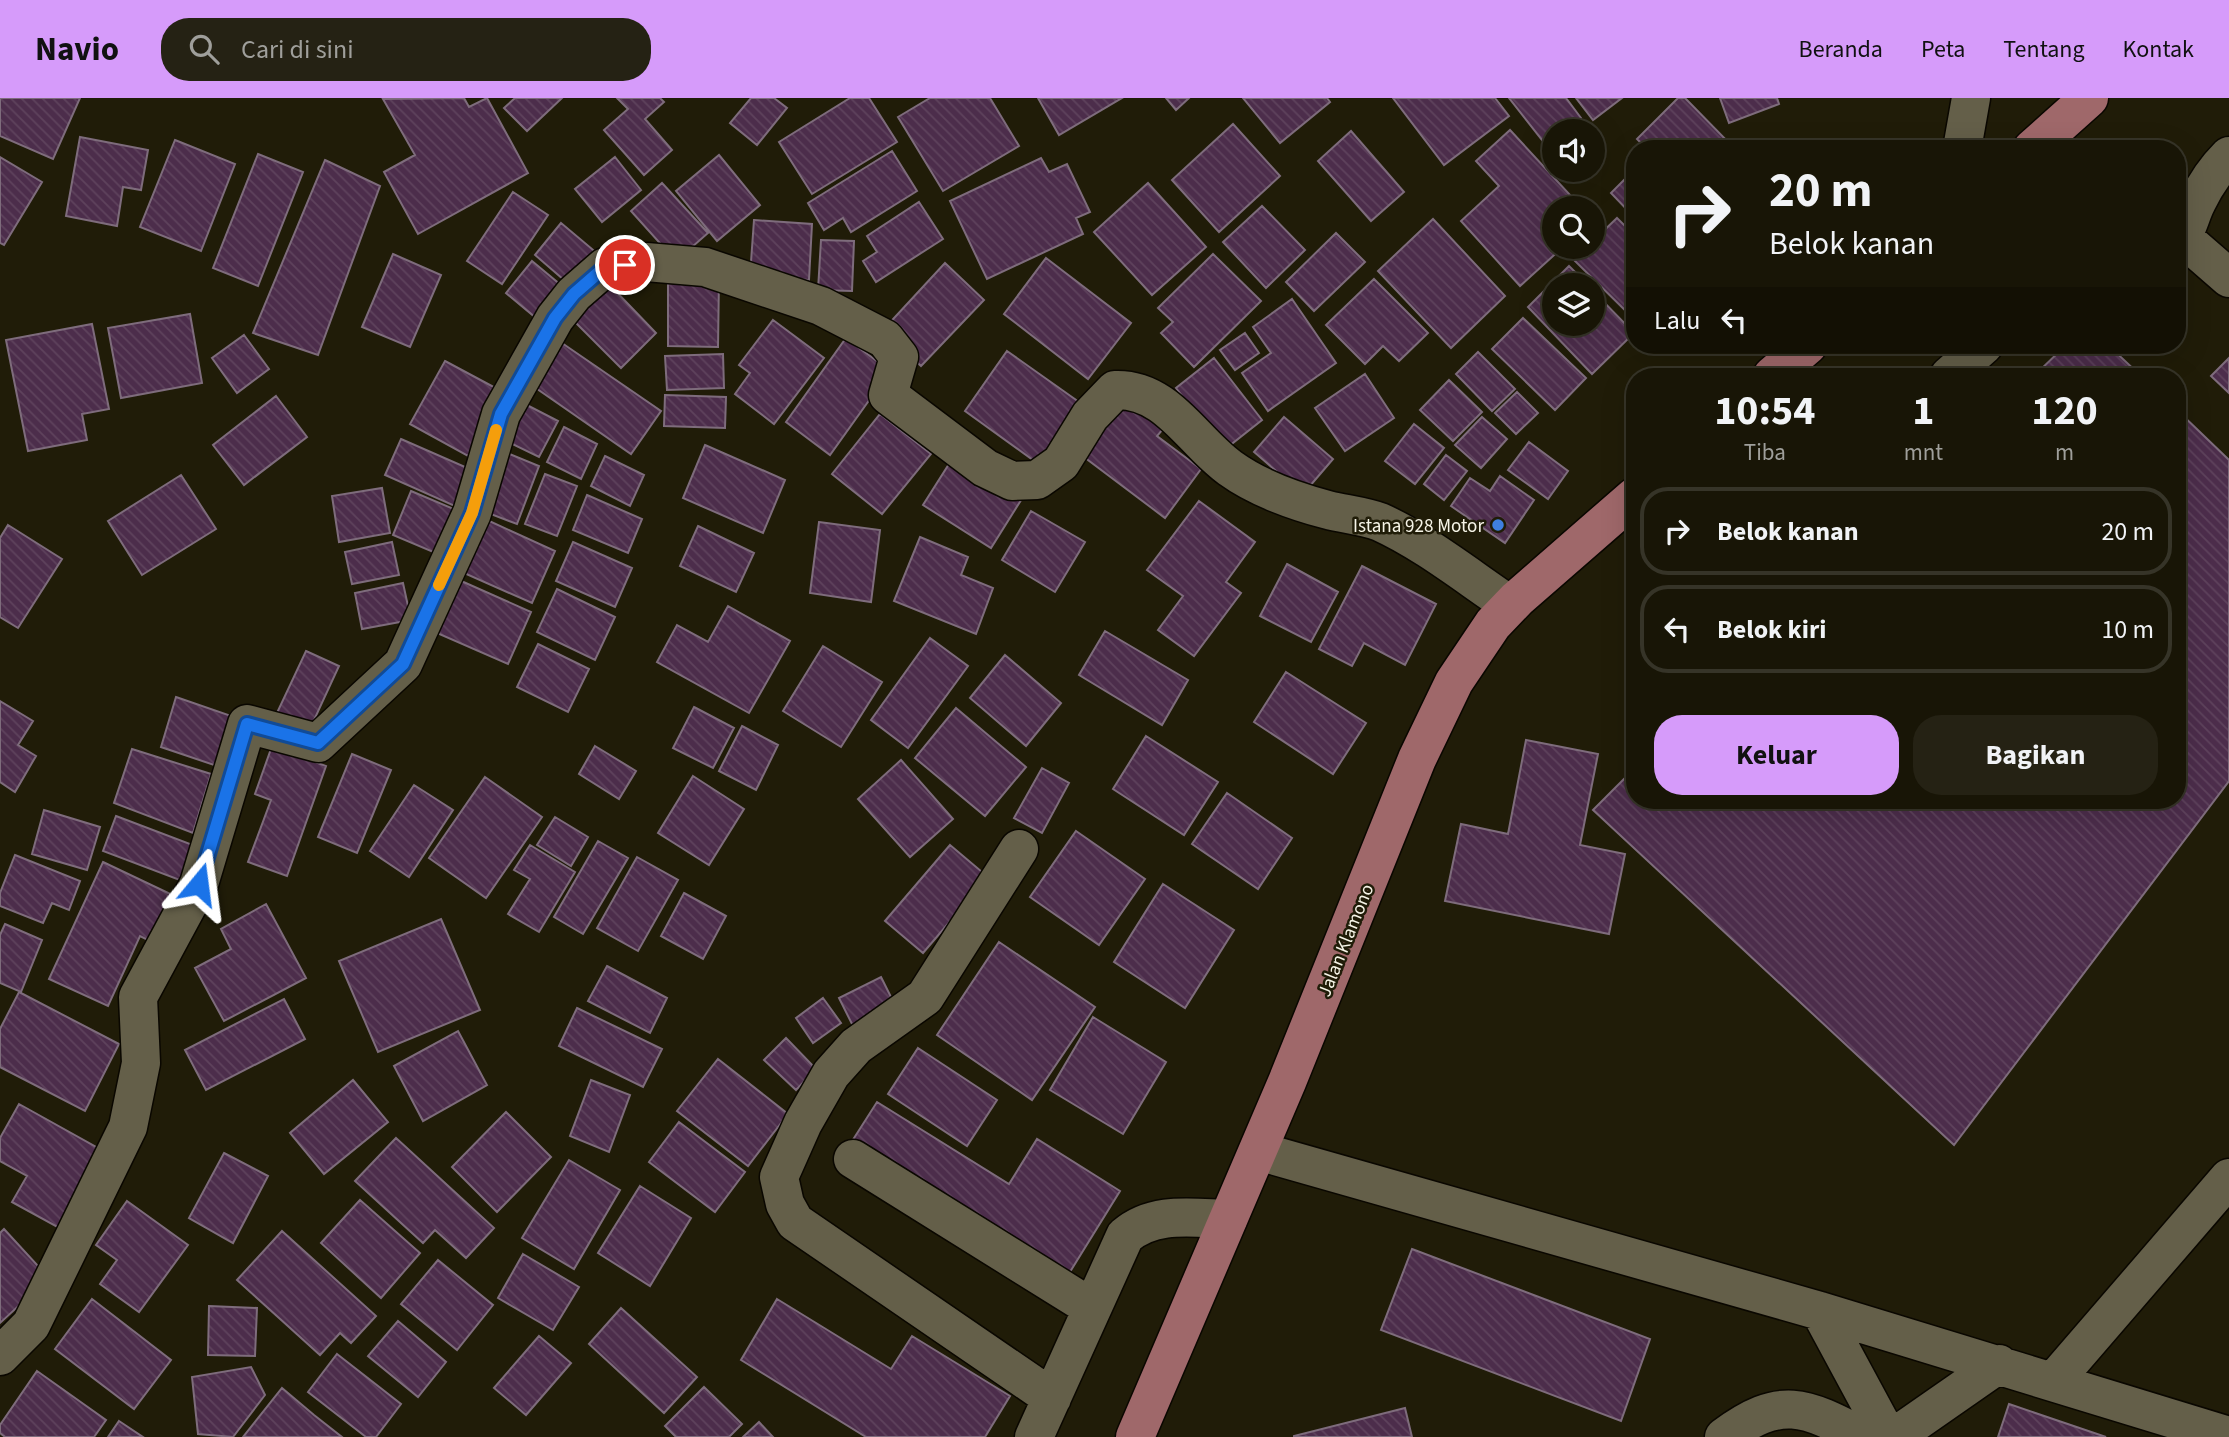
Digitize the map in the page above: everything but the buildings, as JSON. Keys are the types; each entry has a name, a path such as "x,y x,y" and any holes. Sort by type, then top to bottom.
{"main road":[{"path":"2042,140 2089,98"},
{"path":"1781,368 1798,354"},
{"name":"Jalan Klamono","path":"1135,1437 1258,1151 1417,759 1460,673 1510,605 1626,504"}],"street":[{"path":"1964,140 1971,98"},
{"path":"2186,226 2216,169 2229,156"},
{"path":"2186,244 2229,278"},
{"path":"0,1356 31,1325 128,1127 141,1063 138,997 199,884 247,724 318,743 403,664 472,513 501,414 555,318 574,294 605,267 646,262 705,267 821,306 874,333 885,339 899,357 888,395 985,468 1012,481 1037,480 1061,463 1090,416 1115,390 1135,390 1171,412 1229,468 1258,485 1324,509 1378,522 1418,544 1510,605"},
{"path":"1958,368 1974,354"},
{"path":"1020,849 925,997 856,1046 831,1074 803,1123 779,1177 785,1204 795,1222 1052,1398"},
{"path":"1258,1151 1820,1311 2229,1436"},
{"path":"853,1159 1093,1308"},
{"path":"2053,1382 2229,1178"},
{"path":"1034,1437 1125,1236 1138,1225 1155,1219 1228,1219"},
{"path":"1820,1311 1888,1437"},
{"path":"1894,1437 1999,1364"},
{"path":"1724,1437 1747,1420 1789,1408 1820,1415 1863,1437"}],"slow traffic":[{"path":"439,585 472,513 496,430"}],"place":[{"name":"Istana 928 Motor","path":"1498,525"}],"route":[{"path":"199,884 247,724 318,743 403,664 472,513 501,414 555,318 574,294 605,267 625,265"}]}
